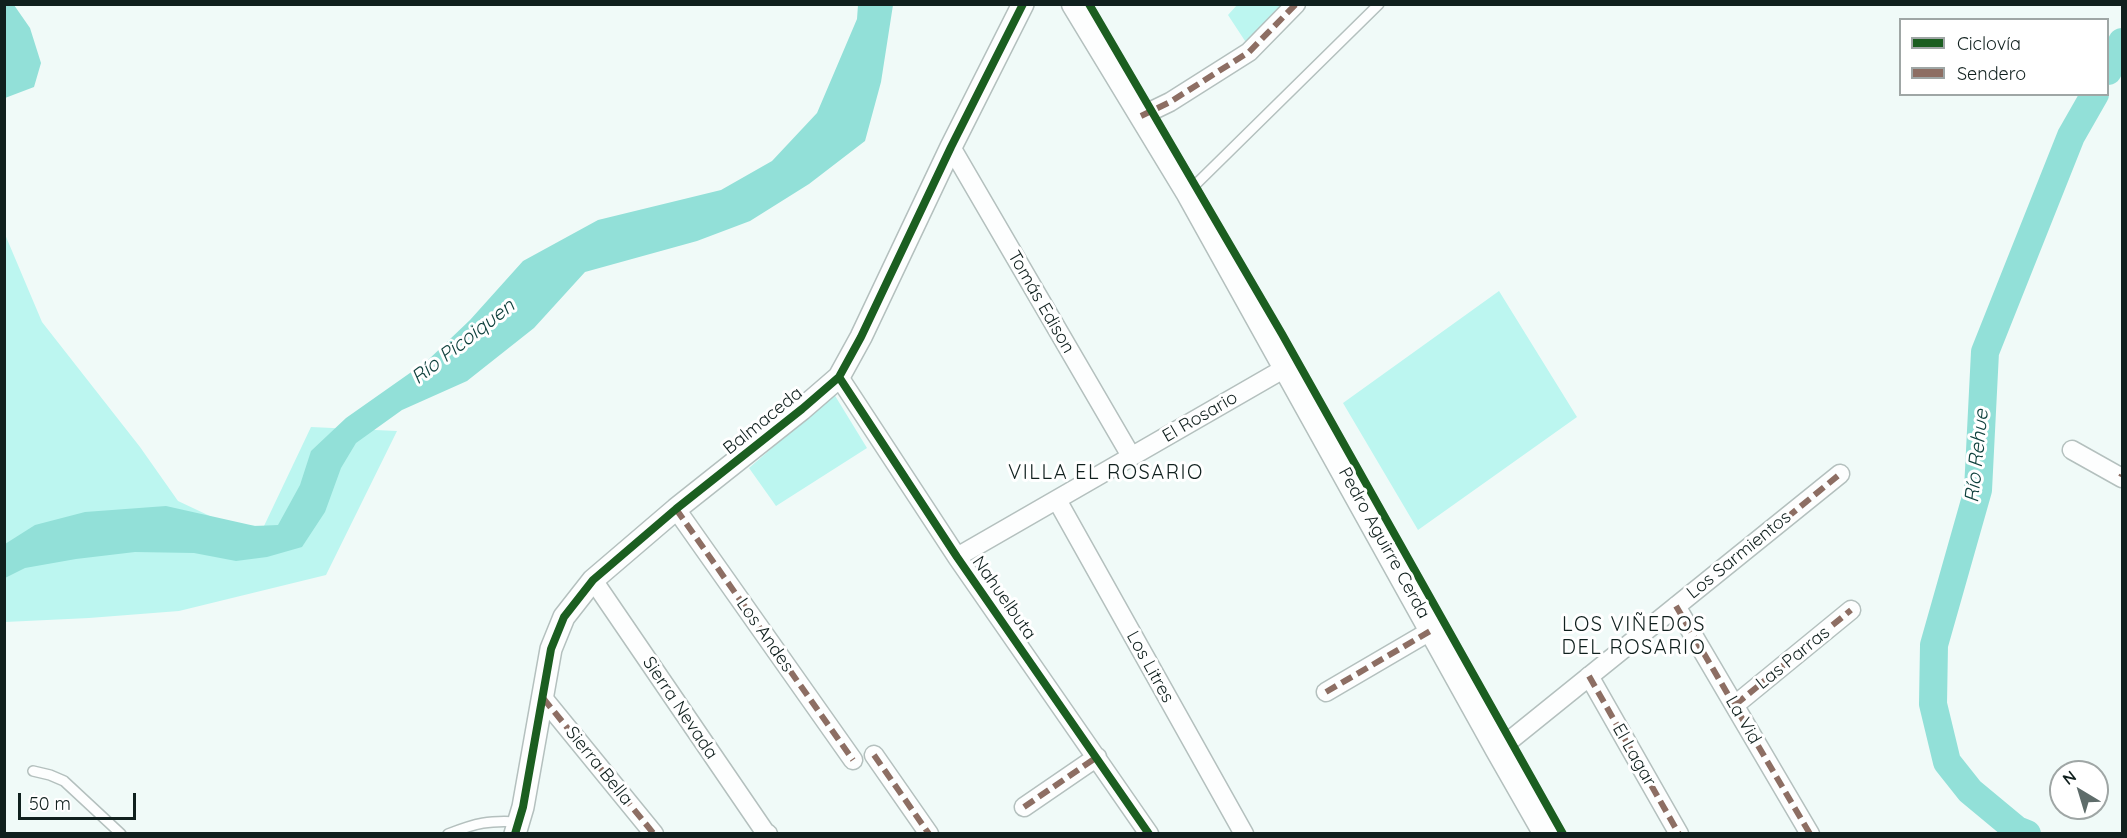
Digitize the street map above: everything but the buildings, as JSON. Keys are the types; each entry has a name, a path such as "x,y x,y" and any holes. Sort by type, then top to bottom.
{"main road":[{"name":"Pedro Aguirre Cerda","path":"1074,4 1188,192 1546,834"}],"street":[{"name":"Balmaceda","path":"517,828 523,807 551,649 564,617 593,580 676,509 787,422 839,377 1023,4"},
{"path":"1141,116 1170,102 1249,52 1296,4"},
{"name":"Tomás Edison","path":"951,147 1131,456"},
{"name":"El Rosario","path":"957,556 1287,367"},
{"name":"Nahuelbuta","path":"839,377 957,556 1149,834"},
{"path":"2072,450 2122,477"},
{"name":"Los Sarmientos","path":"1498,750 1840,474"},
{"name":"Los Litres","path":"1057,500 1244,834"},
{"name":"Los Andes","path":"676,509 853,760"},
{"name":"Sierra Nevada","path":"593,580 768,834"},
{"name":"La Vid","path":"1676,606 1810,834"},
{"name":"Las Parras","path":"1735,705 1851,610"},
{"path":"1326,692 1432,630"},
{"name":"El Lagar","path":"1589,676 1679,834"},
{"name":"Sierra Bella","path":"543,698 654,834"},
{"path":"874,755 928,834"},
{"path":"1024,807 1097,757"}],"lane":[{"path":"1188,192 1379,4"},
{"path":"33,771 50,775 64,782 121,834"},
{"path":"448,834 478,823 492,821 517,828"}],"shaded area":[{"path":"1237,5 1286,5 1247,44 1228,15"},
{"path":"4,232 42,322 140,447 178,501 229,525 264,526 311,427 397,431 326,575 179,611 5,622"},
{"path":"1499,291 1577,417 1418,530 1343,403"},
{"path":"834,394 867,448 776,506 749,468"}],"water":[{"path":"4,5 14,5 30,28 41,63 34,87 5,98"},
{"name":"Río Picoiquen","path":"858,5 893,5 881,82 865,141 809,184 750,221 697,241 585,272 534,328 467,381 402,410 356,443 341,468 325,512 302,547 267,557 236,561 194,553 135,552 25,568 5,578 5,544 35,525 85,512 166,506 255,526 278,525 300,485 311,451 346,418 427,361 470,320 523,261 598,220 721,190 772,161 817,113 857,19"}],"waterway":[{"name":"Río Rehue","path":"2109,69 2122,42"},
{"name":"Río Rehue","path":"2027,834 2017,830 1970,791 1947,762 1933,704 1934,645 1978,490 1985,352 2071,136 2094,96"}],"marked path":[{"path":"1141,116 1170,102 1249,52 1296,4"},
{"path":"1745,552 1840,474"},
{"path":"676,509 853,760"},
{"path":"1676,606 1810,834"},
{"path":"1735,705 1851,610"},
{"path":"1326,692 1432,630"},
{"path":"1589,676 1679,834"},
{"path":"543,698 654,834"},
{"path":"874,755 929,834"},
{"path":"1024,807 1097,757"}],"cycle path":[{"path":"515,834 523,807 551,649 564,617 593,580 676,509 839,377 861,337 951,147 1023,4"},
{"path":"1089,4 1282,334 1563,834"},
{"path":"839,377 957,557 1149,834"}],"district":[{"name":"VILLA EL ROSARIO","path":"1106,473"},
{"name":"LOS VIÑEDOS DEL ROSARIO","path":"1634,636"}]}
